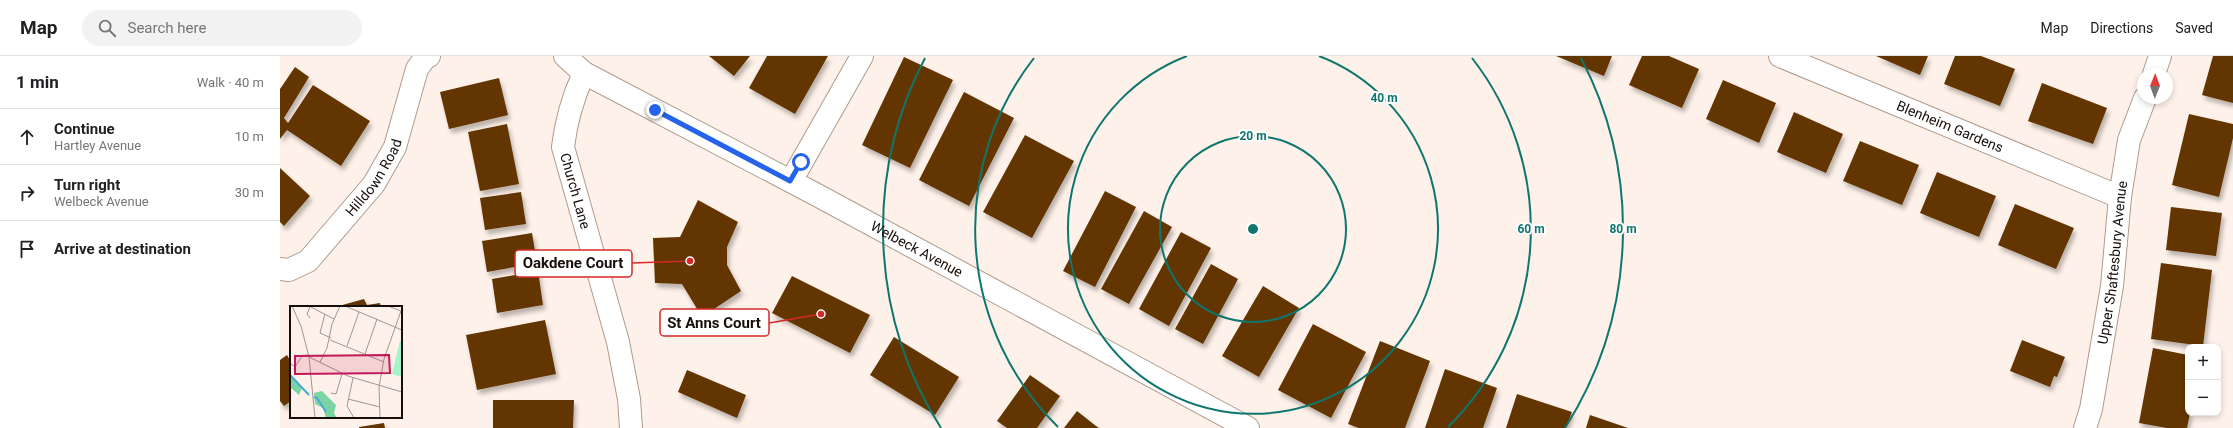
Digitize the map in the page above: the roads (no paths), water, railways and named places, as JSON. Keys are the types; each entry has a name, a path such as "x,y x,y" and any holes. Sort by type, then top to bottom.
{"street":[{"name":"Hilldown Road","path":"280,269 289,270 308,261 374,184 395,147 417,69 425,58 429,56"},
{"name":"Welbeck Avenue","path":"565,56 584,73 790,181 1248,428"},
{"path":"790,181 862,56"},
{"name":"Blenheim Gardens","path":"1780,56 2120,197"},
{"path":"2156,68 2160,56"},
{"name":"Church Lane","path":"584,73 572,101 565,128 563,147 618,342 629,399 631,428"},
{"name":"Upper Shaftesbury Avenue","path":"2085,428 2091,409 2112,286 2120,197 2129,140 2143,104"}],"place":[{"name":"Oakdene Court","path":"690,261"},
{"name":"St Anns Court","path":"821,314"}]}
